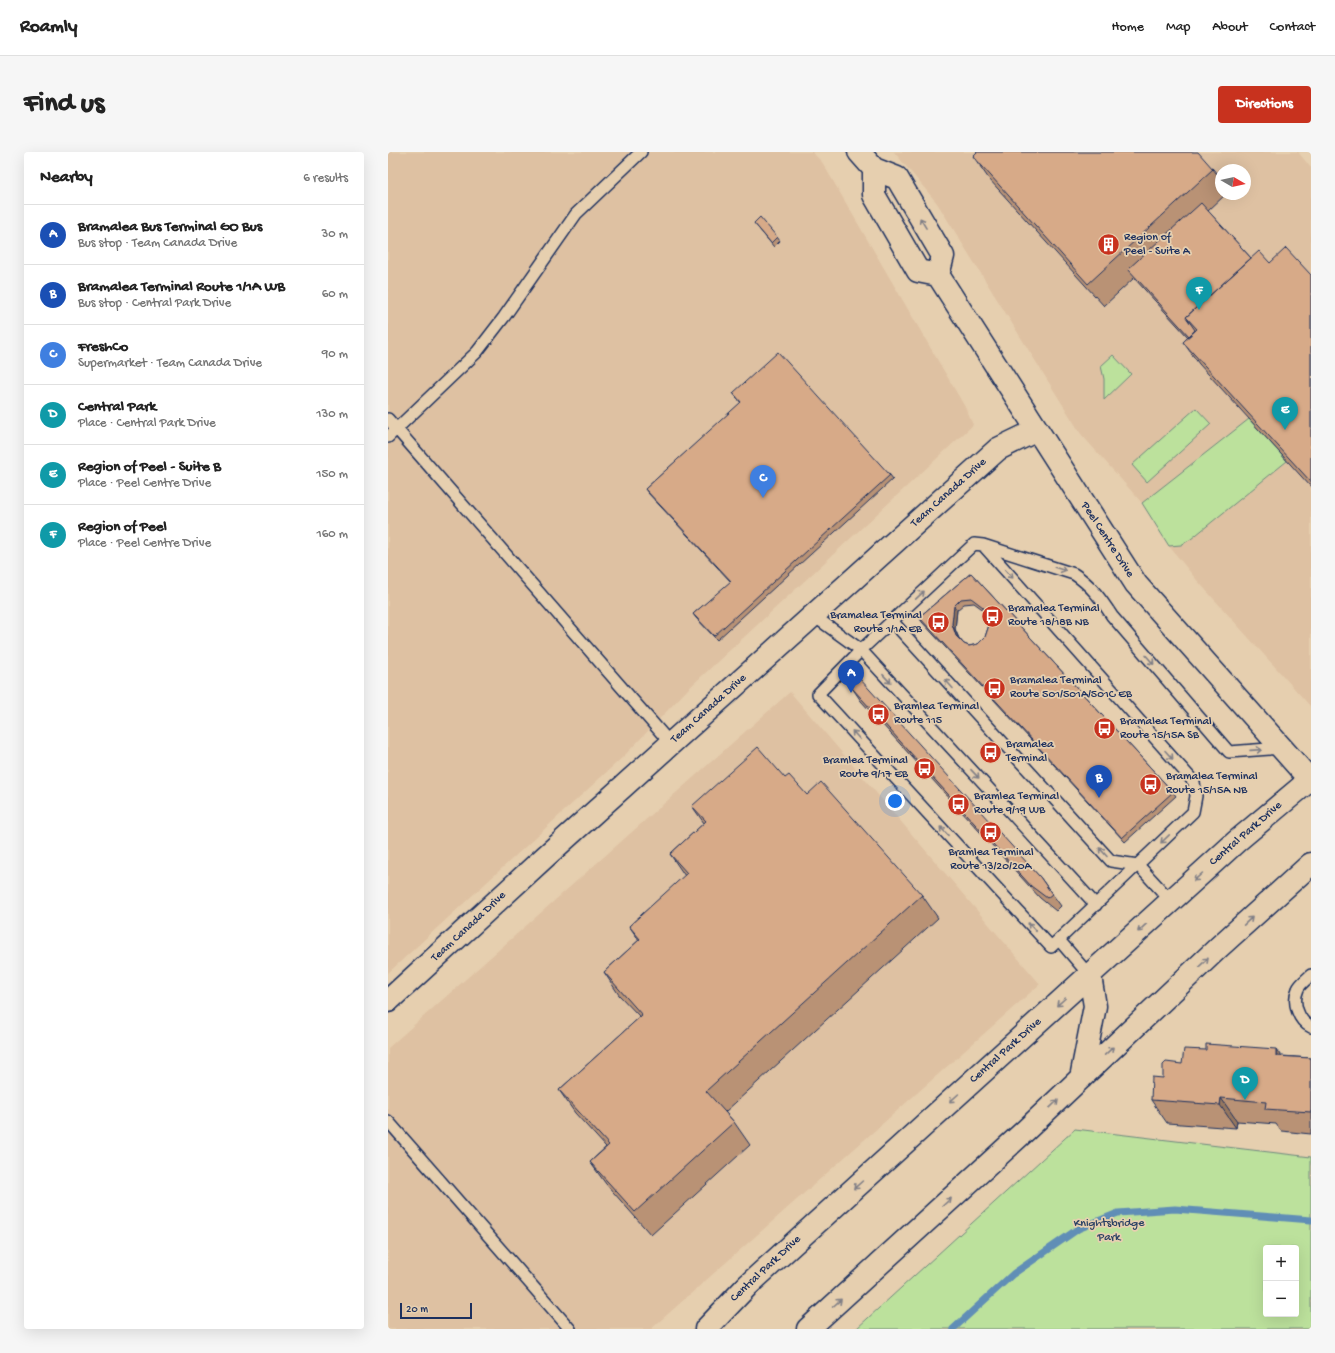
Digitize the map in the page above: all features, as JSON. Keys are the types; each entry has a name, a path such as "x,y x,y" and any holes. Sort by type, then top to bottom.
{"street":[{"path":"859,152 874,169 896,178 943,256 938,275 918,271 908,255 874,195 874,169"},
{"name":"Peel Centre Drive","path":"938,275 1136,584 1311,780"},
{"name":"Team Canada Drive","path":"388,1001 998,448 1037,430"},
{"name":"Central Park Drive","path":"706,1329 748,1285 1237,841 1311,780"},
{"path":"808,1329 1311,864"},
{"path":"1081,1078 1095,1006 1090,976"}],"lane":[{"path":"388,437 398,430 477,352 504,317 576,214 637,153"},
{"path":"388,419 670,744"},
{"path":"983,545 1194,782 1196,796 1193,812 1051,947 818,694 861,650 974,544 983,545 1074,574 1087,582 1099,596 1112,616 1229,752 1282,748"},
{"path":"814,616 861,650 1096,905"},
{"path":"892,621 1111,861 1138,865 1171,901"},
{"path":"1059,940 1090,976"},
{"path":"1311,975 1298,988 1295,998 1297,1009 1301,1018 1311,1027"},
{"path":"388,1121 570,1329"}],"shaded area":[{"path":"388,152 812,152 822,162 965,407 973,425 689,688 624,756 388,973"},
{"path":"894,152 1298,152 1311,168 1311,707 1195,578 1169,546 1142,503 1081,434 937,203"},
{"path":"790,692 1040,984 651,1329 388,1329 388,1048"}],"green space":[{"path":"1113,355 1131,374 1104,400 1104,379 1101,366"},
{"path":"1196,408 1211,424 1147,482 1132,465"},
{"path":"1249,419 1287,461 1191,539 1181,545 1169,546 1142,503"},
{"name":"Knightsbridge Park","path":"1075,1129 1311,1157 1311,1329 856,1329"}],"building":[{"name":"Region of Peel - Suite A","path":"977,152 1198,152 1213,169 1088,284 973,156"},
{"path":"1201,203 1251,258 1186,317 1195,330 1189,336 1128,269"},
{"path":"760,217 777,237 771,243 754,223"},
{"path":"1286,248 1311,275 1311,482 1183,342 1197,329 1186,317 1259,251 1270,263"},
{"path":"778,352 890,475 714,636 693,614 731,581 645,489 741,402 733,393"},
{"path":"971,573 1173,792 1122,838 919,617","holes":["971,598 983,607 988,618 989,625 985,637 978,644 969,646 964,644 956,636 952,624 954,606 961,599"]},
{"path":"845,666 860,679 1040,877 1052,894 1047,898 1031,886 852,688 840,670"},
{"path":"758,747 785,778 789,775 807,795 821,782 922,895 706,1091 734,1122 635,1212 590,1162 609,1145 559,1090 642,1015 604,972 640,939 629,926 687,873 670,854 706,821 692,806"},
{"path":"1206,1044 1276,1049 1276,1056 1311,1058 1311,1112 1265,1109 1266,1102 1221,1098 1220,1105 1151,1100 1152,1077 1163,1078 1163,1065 1166,1062 1182,1064 1184,1049 1206,1050"}],"waterway":[{"path":"953,1329 1013,1274 1078,1229 1118,1213 1175,1209 1311,1220"}],"place":[{"name":"Region of Peel - Suite A","path":"1109,245"},
{"name":"Region of Peel","path":"1199,310"},
{"name":"Region of Peel - Suite B","path":"1285,430"},
{"name":"FreshCo","path":"763,498"},
{"name":"Bramalea Terminal Route 18/18B NB","path":"993,616"},
{"name":"Bramalea Terminal Route 1/1A EB","path":"938,623"},
{"name":"Bramalea Terminal Route 501/501A/501C EB","path":"994,688"},
{"name":"Bramalea Bus Terminal GO Bus","path":"851,693"},
{"name":"Bramlea Terminal Route 115","path":"878,714"},
{"name":"Bramalea Terminal Route 15/15A SB","path":"1104,729"},
{"name":"Bramalea Terminal","path":"990,752"},
{"name":"Bramlea Terminal Route 9/17 EB","path":"924,768"},
{"name":"Bramalea Terminal Route 15/15A NB","path":"1150,784"},
{"name":"Bramalea Terminal Route 1/1A WB","path":"1099,798"},
{"name":"Bramlea Terminal Route 9/19 WB","path":"959,804"},
{"name":"Bramlea Terminal Route 13/20/20A","path":"991,832"},
{"name":"Central Park","path":"1245,1100"}]}
